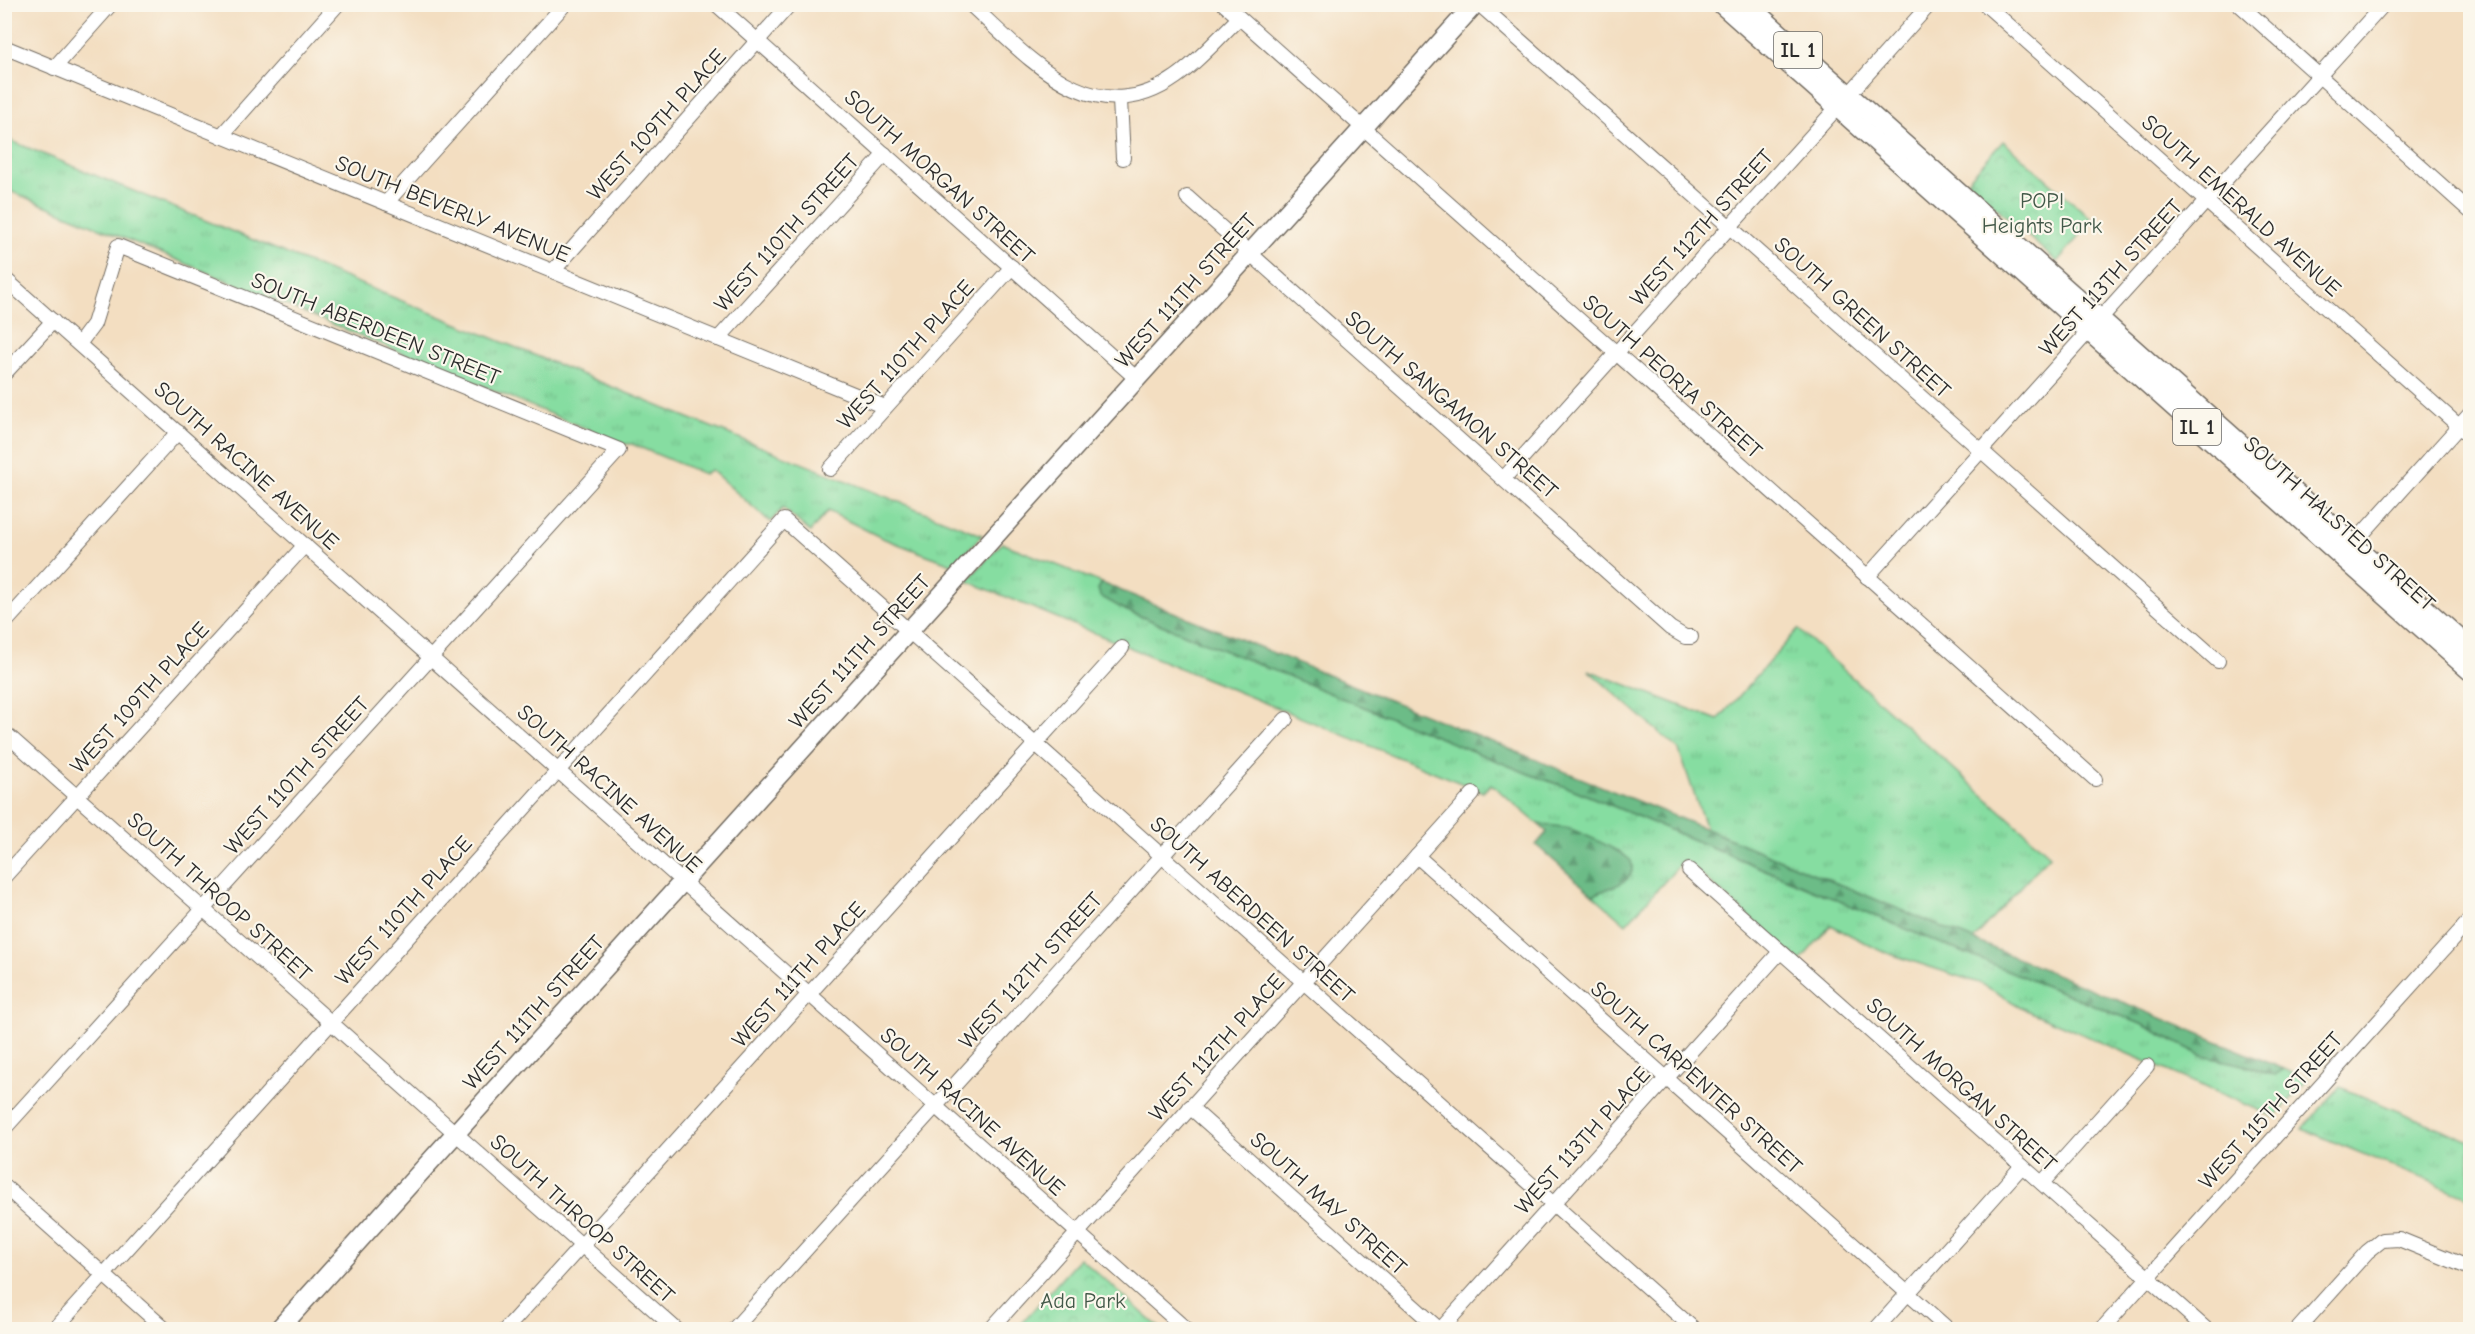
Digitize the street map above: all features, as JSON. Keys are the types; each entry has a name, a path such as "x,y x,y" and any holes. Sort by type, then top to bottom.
{"main road":[{"name":"WEST 111TH STREET","path":"278,1329 1477,4"},
{"name":"SOUTH HALSTED STREET","path":"1721,4 1843,101 2348,550 2470,648"},
{"name":"SOUTH HALSTED STREET","path":"1747,4 1843,101"},
{"name":"SOUTH HALSTED STREET","path":"2348,550 2470,671"}],"street":[{"path":"54,68 111,4"},
{"path":"221,136 338,4"},
{"path":"387,203 565,4"},
{"name":"SOUTH MORGAN STREET","path":"716,4 1137,379"},
{"name":"WEST 109TH PLACE","path":"553,271 790,4"},
{"path":"970,4 1052,76 1081,91 1120,99 1154,89 1175,78 1239,18"},
{"name":"SOUTH PEORIA STREET","path":"1224,4 2095,779"},
{"name":"SOUTH GREEN STREET","path":"1477,4 2218,661"},
{"name":"WEST 112TH STREET","path":"1504,478 1930,4"},
{"name":"SOUTH EMERALD AVENUE","path":"1985,4 2470,436"},
{"path":"2239,4 2470,211"},
{"name":"WEST 113TH STREET","path":"1868,577 2384,4"},
{"name":"SOUTH BEVERLY AVENUE","path":"4,47 885,407"},
{"path":"1120,99 1124,158"},
{"name":"WEST 110TH STREET","path":"718,339 885,154"},
{"name":"SOUTH SANGAMON STREET","path":"1187,197 1670,628 1685,637 1691,637"},
{"name":"SOUTH ABERDEEN STREET","path":"79,344 94,324 118,246 619,450"},
{"name":"WEST 110TH PLACE","path":"830,469 1012,267"},
{"name":"SOUTH RACINE AVENUE","path":"4,278 1187,1329"},
{"path":"4,374 53,321"},
{"path":"2348,550 2470,414"},
{"path":"4,624 178,432"},
{"name":"WEST 110TH STREET","path":"4,1129 619,450"},
{"name":"WEST 110TH PLACE","path":"54,1329 784,520"},
{"name":"SOUTH ABERDEEN STREET","path":"784,520 1695,1329"},
{"name":"WEST 109TH PLACE","path":"4,878 305,544"},
{"name":"WEST 111TH PLACE","path":"506,1329 1122,648"},
{"name":"WEST 112TH STREET","path":"733,1329 1286,719"},
{"name":"SOUTH THROOP STREET","path":"4,732 677,1329"},
{"name":"WEST 112TH PLACE","path":"990,1329 1473,794"},
{"name":"SOUTH CARPENTER STREET","path":"1417,856 1949,1329"},
{"name":"SOUTH MORGAN STREET","path":"1689,870 2206,1329"},
{"name":"WEST 115TH STREET","path":"2101,1329 2470,920"},
{"name":"WEST 113TH PLACE","path":"1440,1329 1780,952"},
{"path":"2042,1183 2147,1066"},
{"name":"SOUTH MAY STREET","path":"1190,1107 1440,1329"},
{"path":"1875,1329 2022,1166"},
{"path":"4,1186 166,1329"},
{"path":"2297,1329 2367,1251 2382,1240 2400,1239 2470,1268"}],"green space":[{"path":"4,138 661,407 982,535 954,565 882,538 828,511 810,532 783,508 770,522 711,470 704,474 632,444 623,444 5,189"},
{"name":"POP! Heights Park","path":"2003,141 2093,220 2057,262 1967,181"},
{"path":"1002,543 1102,583 1100,586 1125,610 1529,774 1577,791 1947,946 2141,1024 2203,1056 2275,1075 2284,1069 2308,1079 2275,1117 2026,1010 1982,984 1881,951 1831,925 1800,961 1684,860 1626,924 1593,895 1622,882 1620,851 1568,829 1538,824 1491,784 1483,792 967,581"},
{"path":"1102,583 1706,829 2284,1069 2275,1075 2203,1056 2141,1024 1947,946 1577,791 1529,774 1125,610 1100,596 1098,589"},
{"path":"1798,629 2050,855 1973,940 1706,829 1679,750 1588,670 1718,720"},
{"path":"1538,824 1567,828 1611,847 1631,861 1630,875 1620,884 1593,895 1536,845 1547,832"},
{"path":"2340,1087 2470,1141 2470,1198 2302,1129"},
{"name":"Ada Park","path":"1080,1258 1161,1329 1016,1329"}]}
